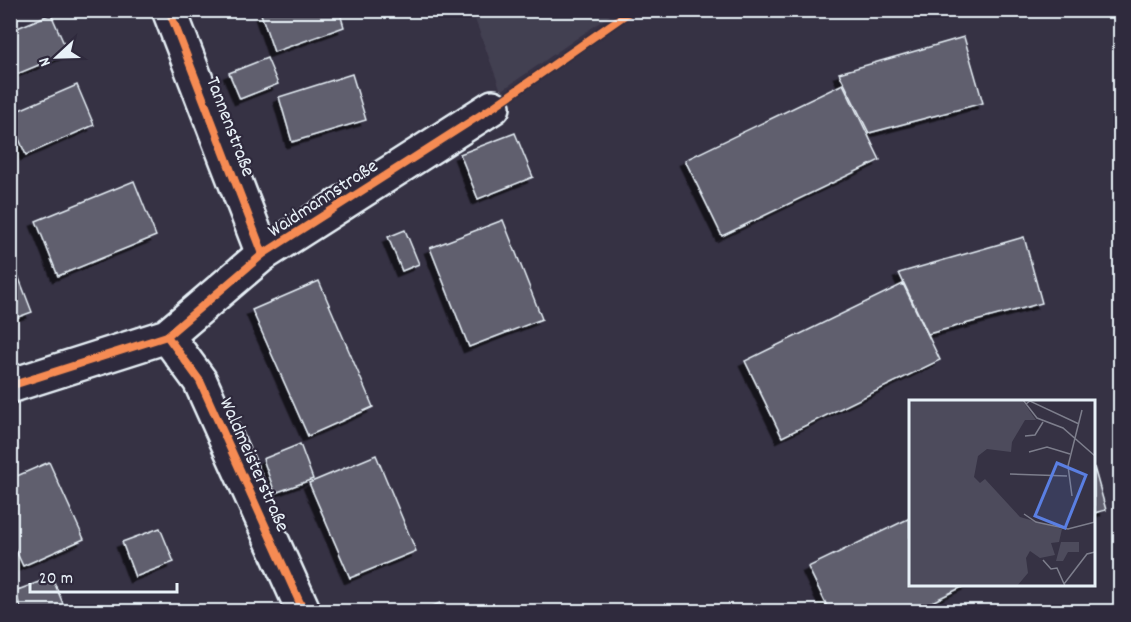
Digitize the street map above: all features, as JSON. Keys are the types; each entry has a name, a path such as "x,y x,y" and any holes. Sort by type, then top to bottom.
{"street":[{"name":"Tannenstraße","path":"169,10 263,254"},
{"name":"Waidmannstraße","path":"10,386 167,336 263,254 493,107"},
{"name":"Waldmeisterstraße","path":"167,336 200,381 304,612"}],"shaded area":[{"path":"472,10 616,11 501,91"}],"building":[{"path":"272,10 339,10 344,27 274,52 261,14"},
{"path":"51,14 68,53 10,77 10,31"},
{"path":"964,37 983,103 869,133 839,73"},
{"path":"267,58 278,84 240,99 229,73"},
{"path":"352,74 366,120 292,142 279,97"},
{"path":"843,84 880,160 722,236 685,160"},
{"path":"77,85 94,125 26,155 10,114"},
{"path":"515,133 533,177 478,199 460,154"},
{"path":"134,181 156,236 58,276 36,221"},
{"path":"503,220 542,319 469,347 430,248"},
{"path":"405,230 419,264 402,271 388,237"},
{"path":"1024,237 1042,303 928,334 899,273"},
{"path":"17,273 32,312 10,320 10,276"},
{"path":"319,281 373,407 308,436 252,310"},
{"path":"903,284 940,360 782,437 745,361"},
{"path":"300,444 313,479 275,493 263,459"},
{"path":"376,455 416,551 350,578 309,483"},
{"path":"49,462 84,539 23,566 10,538 10,479"},
{"path":"1095,471 1106,510 1095,513"},
{"path":"909,518 909,586 964,586 912,612 830,612 808,567"},
{"path":"160,528 174,562 135,577 122,542"},
{"path":"52,577 66,611 22,612 15,591"},
{"path":"440,603 444,612 419,612"}],"cycle path":[{"path":"169,10 263,254"},
{"path":"10,386 167,336 263,254 493,107 632,10"},
{"path":"167,336 200,381 304,612"}]}
